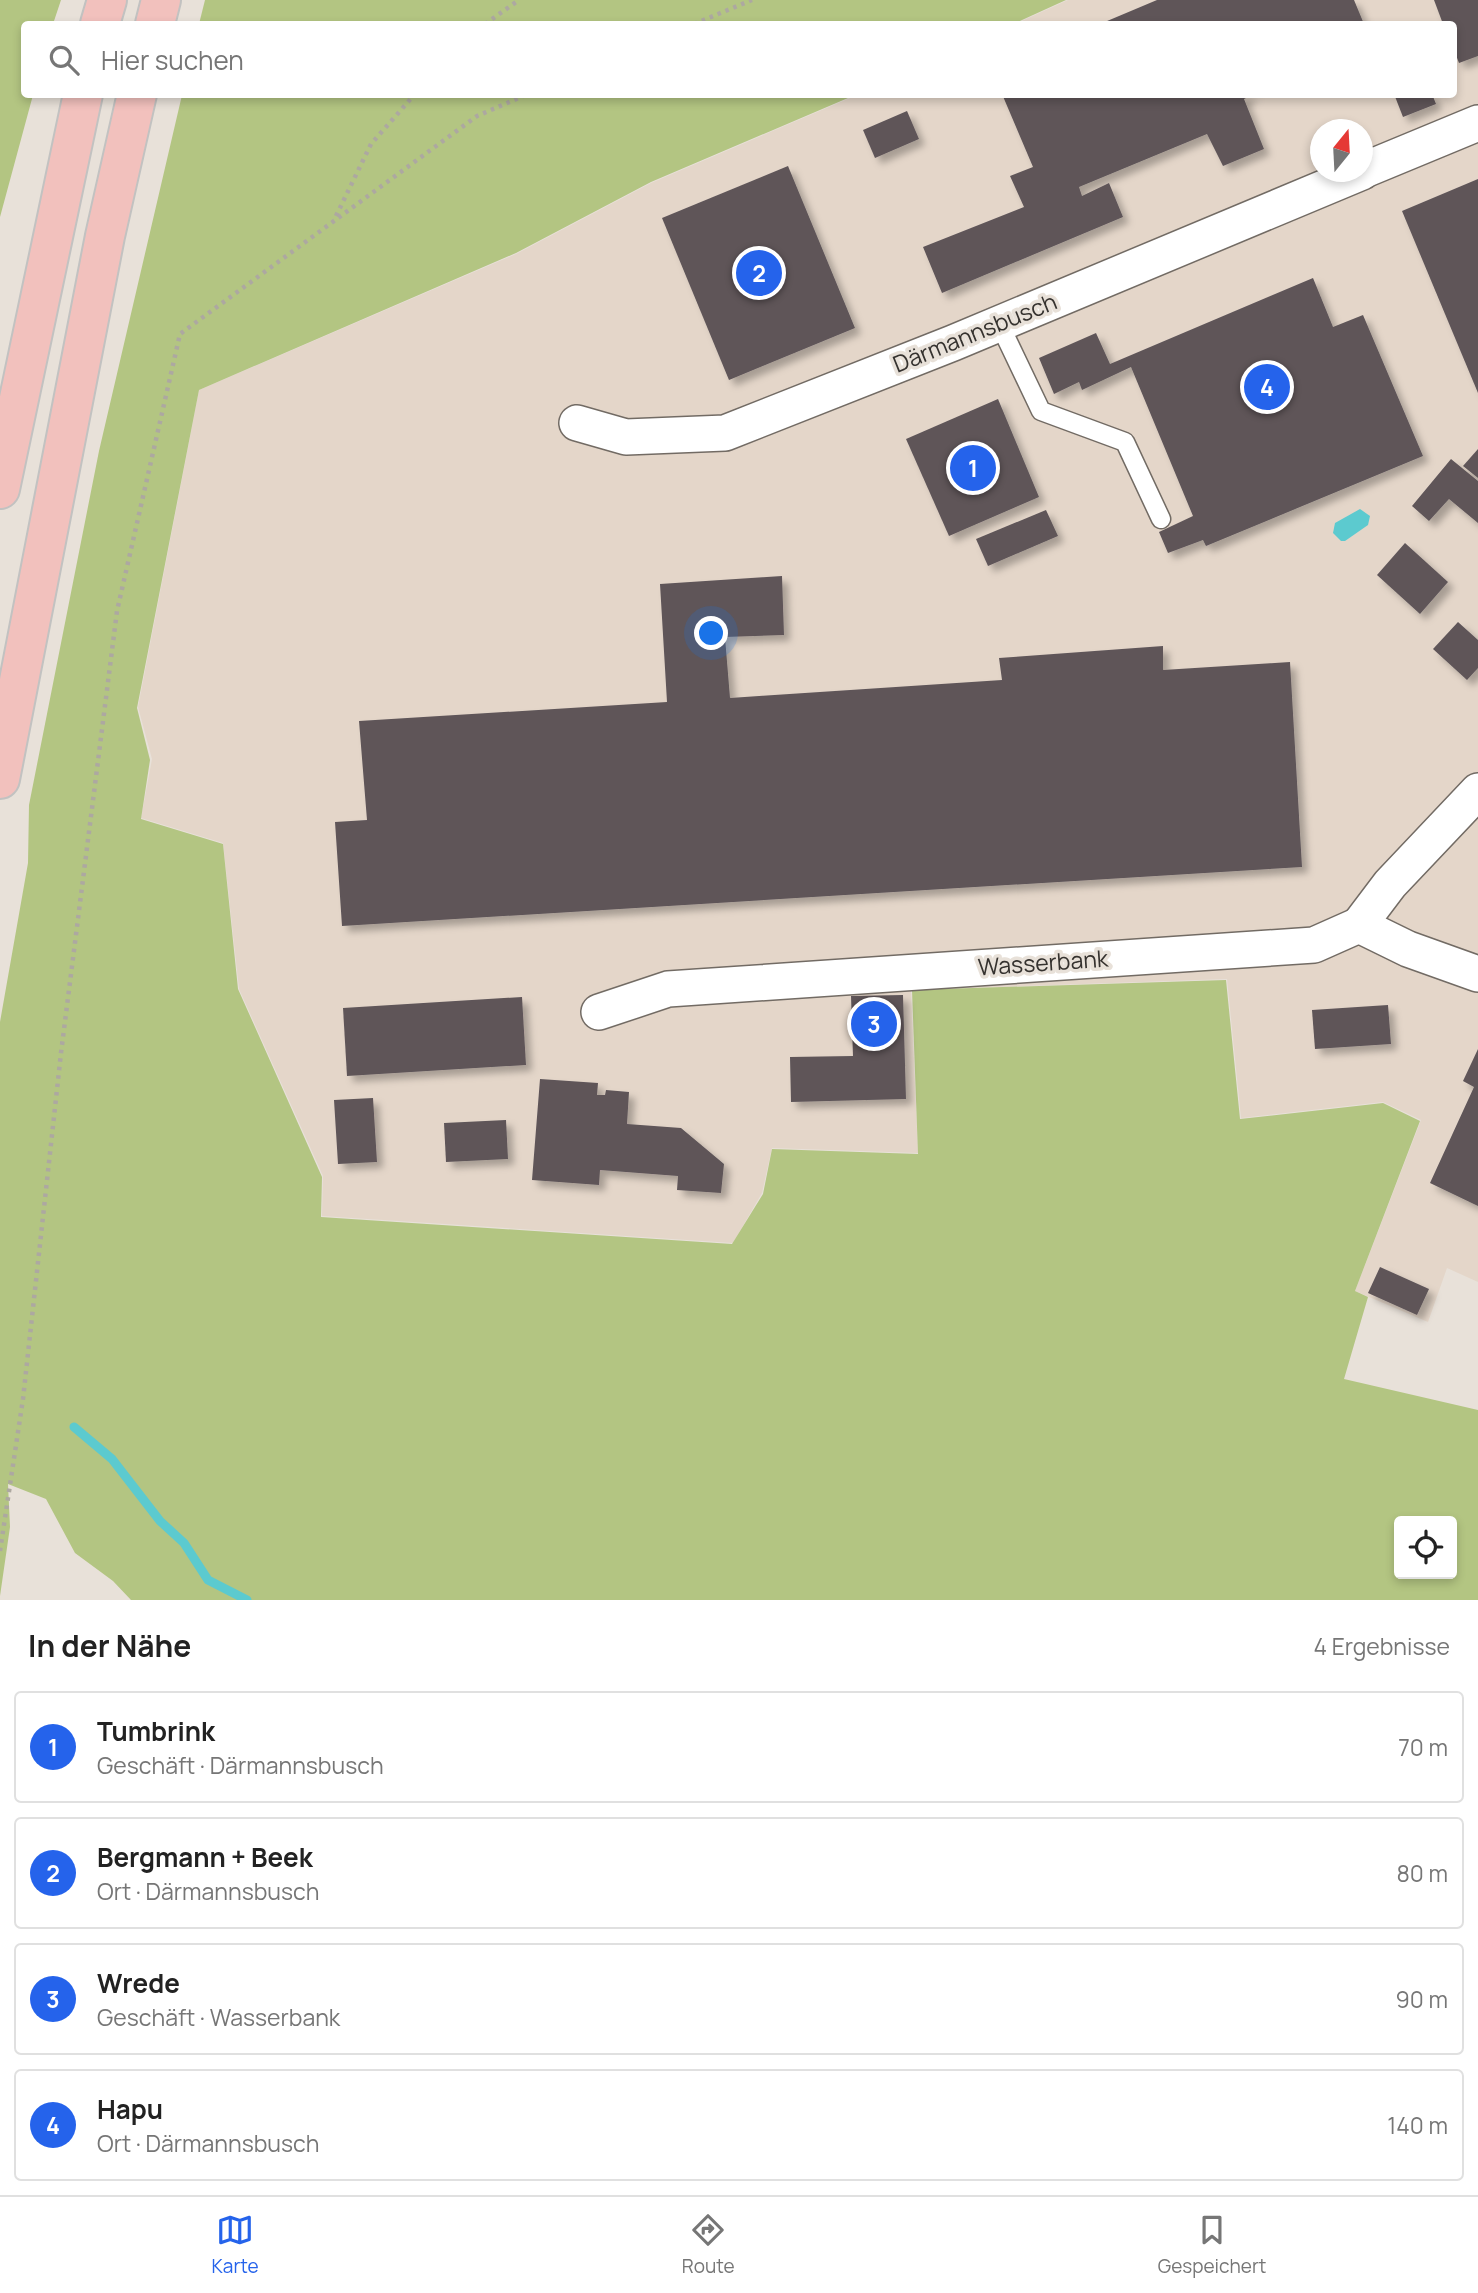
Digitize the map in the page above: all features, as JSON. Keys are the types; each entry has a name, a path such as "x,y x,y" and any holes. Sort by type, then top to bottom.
{"highway":[{"path":"101,21 107,0"},
{"path":"156,21 162,0"},
{"path":"0,489 82,98"},
{"path":"0,779 64,442 135,101"}],"street":[{"name":"Därmannsbusch","path":"1373,166 1478,123"},
{"name":"Därmannsbusch","path":"577,423 626,437 724,433 999,323 1336,182"},
{"path":"1478,791 1390,884 1359,925 1408,949 1478,974"},
{"name":"Wasserbank","path":"598,1012 668,989 1314,945 1359,925"}],"lane":[{"path":"999,323 1041,411 1125,442 1161,519"}],"path":[{"path":"489,21 519,0"},
{"path":"701,21 752,0"},
{"path":"335,217 371,144 411,98"},
{"path":"0,1551 23,1399 62,1039 117,611 180,334 335,217 477,116 519,98"}],"shaded area":[{"path":"1068,0 1478,0 1478,1282 1447,1268 1428,1322 1355,1291 1421,1120 1383,1102 1241,1118 1227,979 911,990 918,1153 772,1148 762,1193 733,1243 322,1216 323,1176 239,989 223,843 141,818 152,759 138,707 199,390 516,254 651,183 850,98 1457,98 1457,21 1022,21"}],"green space":[{"path":"0,0 61,0 54,21 21,21 21,98 32,98 0,217"},
{"path":"205,0 1066,0 1020,21 200,21"},
{"path":"181,98 848,98 651,182 516,253 199,390 137,708 150,760 141,819 223,844 238,989 322,1177 321,1217 732,1244 763,1194 772,1149 918,1154 912,990 1226,980 1240,1119 1383,1103 1420,1121 1355,1291 1368,1297 1344,1379 1478,1410 1478,1600 131,1600 113,1581 75,1553 46,1499 8,1484 10,1527 0,1596 0,1022 28,863 29,805 99,451"}],"water":[{"path":"1360,509 1370,516 1368,525 1341,541 1333,533 1335,523"}],"building":[{"path":"1157,0 1354,0 1363,21 1107,21"},
{"path":"1434,0 1478,0 1478,56 1459,63 1457,21 1442,21"},
{"path":"1004,98 1246,98 1244,99 1264,149 1223,166 1207,134 1079,187 1082,196 1109,183 1123,217 942,293 923,247 1024,207 1010,176 1033,167"},
{"path":"1396,98 1434,98 1436,104 1403,117"},
{"path":"907,111 919,139 875,158 863,130"},
{"path":"788,166 855,328 729,380 662,218"},
{"path":"1478,179 1478,393 1402,211"},
{"path":"1313,278 1333,327 1363,315 1423,456 1206,546 1203,540 1168,553 1159,532 1193,516 1131,367 1082,390 1079,382 1054,394 1039,358 1096,333 1110,364"},
{"path":"998,399 1039,497 949,536 906,439"},
{"path":"1478,449 1478,478 1463,466"},
{"path":"1451,459 1478,481 1478,523 1449,499 1429,521 1412,506"},
{"path":"1046,510 1058,536 988,566 976,539"},
{"path":"1405,543 1448,582 1420,614 1377,575"},
{"path":"782,576 784,635 725,637 730,698 1002,680 999,658 1163,646 1163,670 1290,662 1302,867 342,926 335,822 367,820 359,721 667,702 660,584"},
{"path":"1458,622 1478,640 1478,668 1467,680 1433,649"},
{"path":"903,995 906,1099 791,1102 790,1057 853,1056 851,996"},
{"path":"522,997 526,1065 347,1076 343,1008"},
{"path":"1388,1005 1391,1044 1315,1049 1312,1010"},
{"path":"1478,1049 1478,1206 1430,1183 1474,1087 1463,1081"},
{"path":"540,1079 598,1083 597,1095 605,1095 606,1090 629,1092 627,1124 681,1128 724,1164 721,1193 677,1190 678,1176 600,1170 599,1185 532,1180"},
{"path":"373,1098 377,1162 338,1164 334,1100"},
{"path":"506,1120 508,1159 446,1162 444,1123"},
{"path":"1380,1267 1429,1289 1417,1315 1368,1293"}],"waterway":[{"path":"74,1427 112,1459 160,1521 184,1543 208,1580 247,1600"}],"place":[{"name":"Bergmann + Beek","path":"759,273"},
{"name":"Hapu","path":"1267,387"},
{"name":"Tumbrink","path":"973,468"},
{"name":"Wrede","path":"874,1024"}]}
